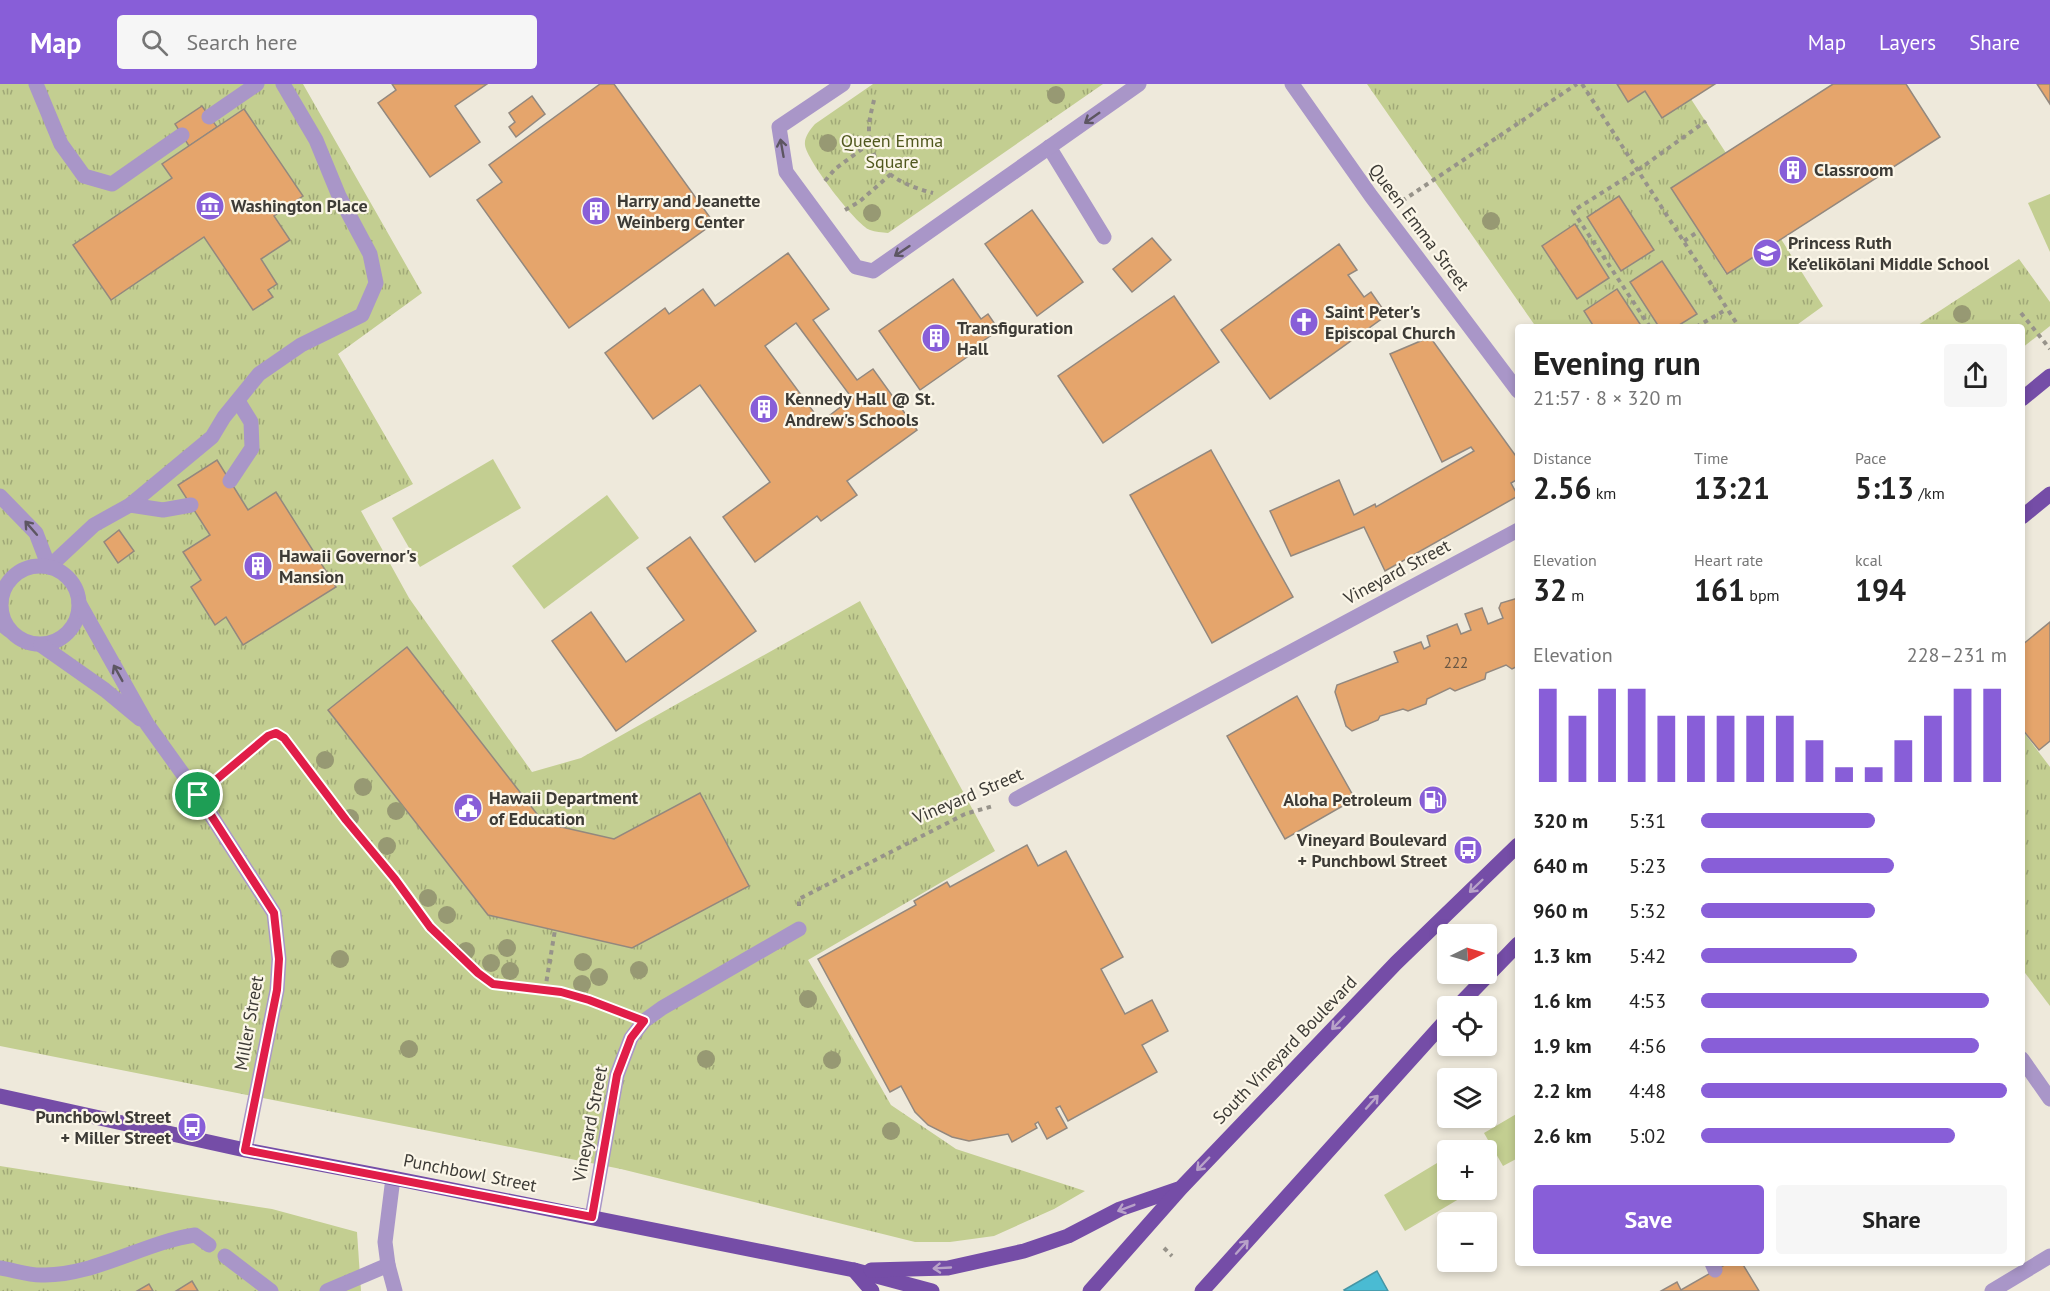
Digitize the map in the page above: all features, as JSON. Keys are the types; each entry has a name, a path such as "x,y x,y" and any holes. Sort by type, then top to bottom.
{"main road":[{"path":"2025,397 2050,376"},
{"path":"2025,515 2050,494"},
{"name":"South Vineyard Boulevard","path":"1089,1291 1180,1188 1396,963 1515,848"},
{"path":"1468,996 1515,947"},
{"path":"1203,1291 1437,1030"},
{"name":"Punchbowl Street","path":"0,1096 245,1150 854,1270 933,1291"},
{"path":"854,1270 948,1268 1024,1251 1068,1236 1120,1209 1180,1188"},
{"path":"854,1270 872,1291"}],"street":[{"path":"36,84 61,144 84,176 112,184 182,135"},
{"path":"209,117 257,84"},
{"path":"49,567 94,525 130,505 212,437 259,374 301,345 362,315 376,283 370,254 339,196 316,140 283,84"},
{"path":"843,84 778,127 786,172 855,267 873,271 1139,84"},
{"name":"Queen Emma Street","path":"1292,84 1384,213 1515,387"},
{"path":"1049,147 1104,237"},
{"path":"230,481 252,448 251,422 238,401"},
{"path":"0,496 36,533 49,567"},
{"path":"130,505 163,510 191,505"},
{"name":"Vineyard Street","path":"1016,799 1515,532"},
{"path":"37,566 49,567 70,580 79,603 72,627 64,636 41,645 18,638 5,627 0,608 6,584 15,575 37,566"},
{"name":"Miller Street","path":"79,603 147,724 198,795 274,913 279,959 277,990 245,1150"},
{"name":"Miller Street","path":"41,645 105,690 147,724"},
{"name":"Vineyard Street","path":"592,1217 617,1075 631,1038 644,1021 662,1008 798,929"},
{"path":"2025,1063 2050,1099"},
{"path":"393,1178 385,1242 395,1291"},
{"path":"0,1268 40,1275 59,1274 92,1267 175,1238 195,1236 209,1245"},
{"path":"225,1256 271,1291"},
{"path":"1992,1291 2050,1256"},
{"path":"327,1291 388,1265"}],"path":[{"path":"1384,213 1577,84"},
{"path":"1582,84 1737,324"},
{"path":"874,100 869,126 870,143 877,162 909,186 933,193"},
{"path":"1648,324 1573,211 1638,170 1706,121"},
{"path":"825,181 835,169 870,143"},
{"path":"845,210 859,202 891,174"},
{"path":"1684,241 1699,231"},
{"path":"1701,324 1727,309"},
{"path":"2021,313 2050,349"},
{"path":"198,795 268,736 276,733 284,738 430,927 462,959 493,984 545,990 589,1000 644,1021"},
{"name":"Vineyard Street","path":"798,929 799,898 965,814 1016,799"},
{"path":"545,990 555,930"},
{"path":"1164,1248 1172,1256"}],"green space":[{"path":"0,84 303,84 422,293 338,354 413,484 361,511 409,598 532,772 581,758 860,601 995,851 808,960 891,1105 956,1149 1085,1191 1054,1209 994,1236 950,1242 915,1242 621,1169 0,1046"},
{"name":"Queen Emma Square","path":"873,84 1103,84 888,233 870,230 854,217 822,177 805,145 806,136 815,124"},
{"path":"1367,84 1617,84 1628,102 1645,91 1662,118 1691,99 1726,153 1672,188 1726,274 1781,239 1823,306 1798,324 1534,324"},
{"path":"2050,194 2050,252 2028,203"},
{"path":"2019,259 2050,302 2050,326 2025,346 2025,324 1920,324"},
{"path":"493,459 521,508 420,567 392,518"},
{"path":"607,495 639,538 544,609 512,566"},
{"path":"2025,734 2050,767 2050,1006 2025,973"},
{"path":"1515,1115 1515,1160 1503,1166 1497,1156 1497,1140 1488,1140 1484,1133 1497,1128 1497,1125"},
{"path":"1437,1163 1437,1200 1457,1200 1405,1231 1384,1195"},
{"path":"0,1166 272,1209 357,1232 361,1291 0,1291"}],"water":[{"path":"1377,1271 1388,1291 1344,1290"}],"building":[{"path":"392,84 487,84 455,106 480,142 430,177 378,103 396,90"},
{"name":"Harry and Jeanette Weinberg Center","path":"600,84 614,84 714,223 569,328 477,200 502,182 489,165"},
{"path":"1617,84 1715,84 1662,118 1645,91 1628,102"},
{"name":"Classroom","path":"1833,84 1906,84 1940,137 1727,274 1671,188"},
{"path":"2037,84 2050,84 2050,104"},
{"path":"532,96 545,114 516,137 509,127 515,122 509,113"},
{"path":"202,106 217,127 189,146 175,124"},
{"name":"Washington Place","path":"244,109 303,196 274,216 290,240 261,259 277,284 268,290 273,297 253,310 204,237 111,300 73,245 172,178 162,164"},
{"path":"1619,196 1654,250 1621,271 1587,217"},
{"path":"1032,210 1083,282 1037,316 985,244"},
{"path":"1575,224 1609,278 1577,299 1542,246"},
{"path":"1152,238 1171,260 1132,292 1113,269"},
{"name":"Saint Peter's Episcopal Church","path":"1339,244 1357,270 1348,275 1364,297 1371,292 1387,315 1270,399 1221,330"},
{"name":"Kennedy Hall @ St. Andrew's Schools","path":"788,253 829,309 813,320 857,380 873,369 917,430 847,481 857,495 821,521 817,516 755,562 723,517 770,482 700,385 653,419 605,353 665,308 669,314 703,289 715,306","holes":["796,323 852,398 821,422 765,346"]},
{"path":"1662,261 1697,314 1681,324 1657,324 1630,282"},
{"name":"Transfiguration Hall","path":"953,279 981,319 988,314 999,330 977,345 980,348 920,390 879,331"},
{"path":"1617,289 1640,324 1592,324 1584,311"},
{"path":"1174,296 1219,362 1103,443 1058,376"},
{"path":"1430,337 1515,455 1515,481 1511,483 1515,490 1515,498 1385,571 1364,527 1291,556 1270,511 1339,480 1354,515 1375,504 1376,507 1474,451 1471,447 1442,462 1390,354"},
{"path":"1211,450 1293,597 1212,643 1130,495"},
{"name":"Hawaii Governor's Mansion","path":"217,460 248,510 276,492 336,587 243,645 226,617 215,625 191,587 201,580 183,552 210,535 178,485"},
{"path":"119,530 134,551 118,563 104,542"},
{"path":"690,537 756,631 616,731 552,641 591,612 626,662 684,620 647,568"},
{"path":"1515,599 1515,668 1512,669 1506,665 1486,673 1485,679 1455,691 1450,688 1427,699 1426,704 1408,711 1403,709 1380,716 1378,720 1352,731 1346,726 1335,692 1337,685 1398,662 1394,652 1421,642 1424,649 1430,646 1427,636 1457,624 1461,634 1471,630 1465,614 1482,608 1488,624 1503,618 1499,608 1501,603"},
{"path":"2050,622 2050,741 2039,750 2025,733 2025,643"},
{"name":"Hawaii Department of Education","path":"407,647 544,823 614,839 700,793 749,886 632,948 488,915 328,710"},
{"path":"1297,696 1355,799 1285,839 1227,736"},
{"path":"1027,845 1038,866 1066,851 1123,957 1101,969 1125,1014 1152,1000 1168,1031 1142,1045 1157,1072 1068,1121 1060,1106 1056,1108 1067,1128 1047,1139 1038,1122 1035,1124 1037,1128 1012,1142 1008,1134 969,1141 952,1137 928,1125 915,1112 901,1086 890,1092 818,959 916,905 914,901 947,882 950,887"},
{"path":"1723,1266 1744,1266 1759,1291 1661,1291 1677,1282 1681,1290"},
{"path":"192,1281 198,1291 176,1291"},
{"path":"149,1284 153,1291 137,1291"}],"place":[{"name":"Classroom","path":"1793,170"},
{"name":"Washington Place","path":"210,206"},
{"name":"Harry and Jeanette Weinberg Center","path":"596,211"},
{"name":"Princess Ruth Ke’elikōlani Middle School","path":"1767,253"},
{"name":"Saint Peter's Episcopal Church","path":"1304,322"},
{"name":"Transfiguration Hall","path":"936,338"},
{"name":"Kennedy Hall @ St. Andrew's Schools","path":"764,409"},
{"name":"Hawaii Governor's Mansion","path":"258,566"},
{"name":"Aloha Petroleum","path":"1433,800"},
{"name":"Hawaii Department of Education","path":"468,808"},
{"name":"Vineyard Boulevard + Punchbowl Street","path":"1468,850"},
{"name":"Punchbowl Street + Miller Street","path":"192,1127"}],"route":[{"path":"276,733 284,738 430,927 478,973 493,984 561,992 644,1021 631,1038 617,1075 592,1217 245,1150 277,990 279,959 274,913 198,795 268,736 276,733"}]}
